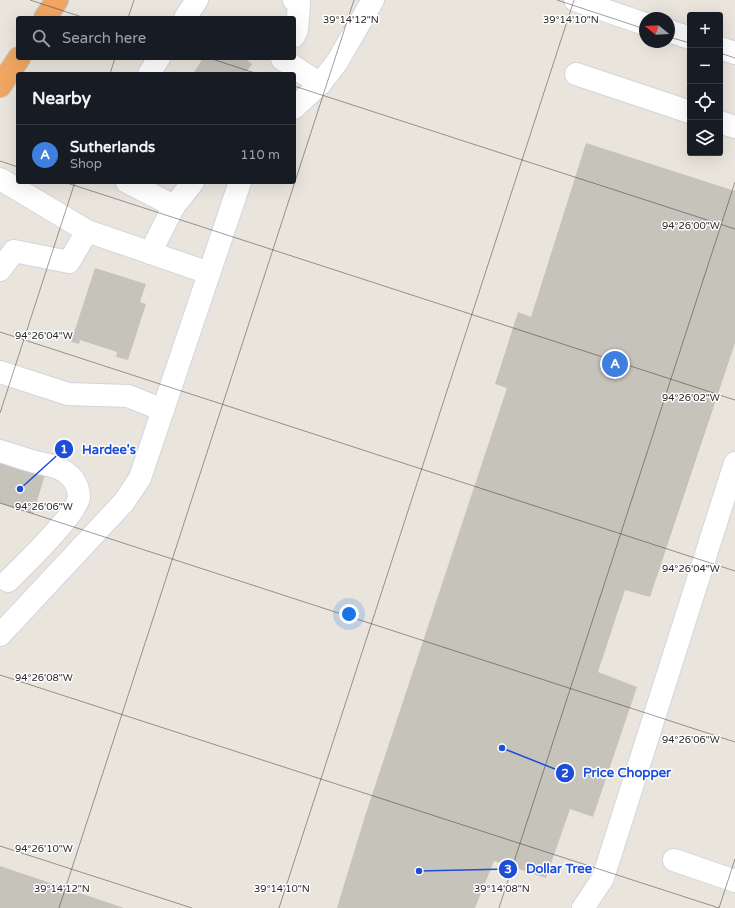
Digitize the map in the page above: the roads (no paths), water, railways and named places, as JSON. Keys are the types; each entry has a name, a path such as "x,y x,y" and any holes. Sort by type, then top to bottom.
{"highway":[{"path":"46,16 57,0"},
{"path":"0,86 18,60"}],"street":[{"path":"186,16 197,0"},
{"path":"294,0 299,4 296,32"},
{"path":"296,106 320,84 337,62 373,0"},
{"path":"586,2 639,22"},
{"path":"675,34 687,37"},
{"path":"723,49 735,53"},
{"path":"150,72 158,60"},
{"path":"278,64 295,72"},
{"path":"296,73 320,84"},
{"path":"576,74 687,111"},
{"path":"723,123 735,128"},
{"path":"0,179 87,231 209,273"},
{"path":"132,184 174,206"},
{"path":"150,252 174,206 191,184"},
{"path":"0,635 124,502 140,478 239,184"},
{"path":"0,270 14,251 69,262 87,231"},
{"path":"0,372 68,394 128,396 163,410"},
{"path":"0,451 33,462 51,465 69,474 77,486 79,497 75,507 64,522 8,581"},
{"path":"583,908 603,878 735,463"},
{"path":"674,860 735,881"}],"place":[{"name":"Sutherlands","path":"615,364"},
{"name":"Hardee's","path":"20,489"},
{"name":"Price Chopper","path":"502,748"},
{"name":"Dollar Tree","path":"419,871"}]}
